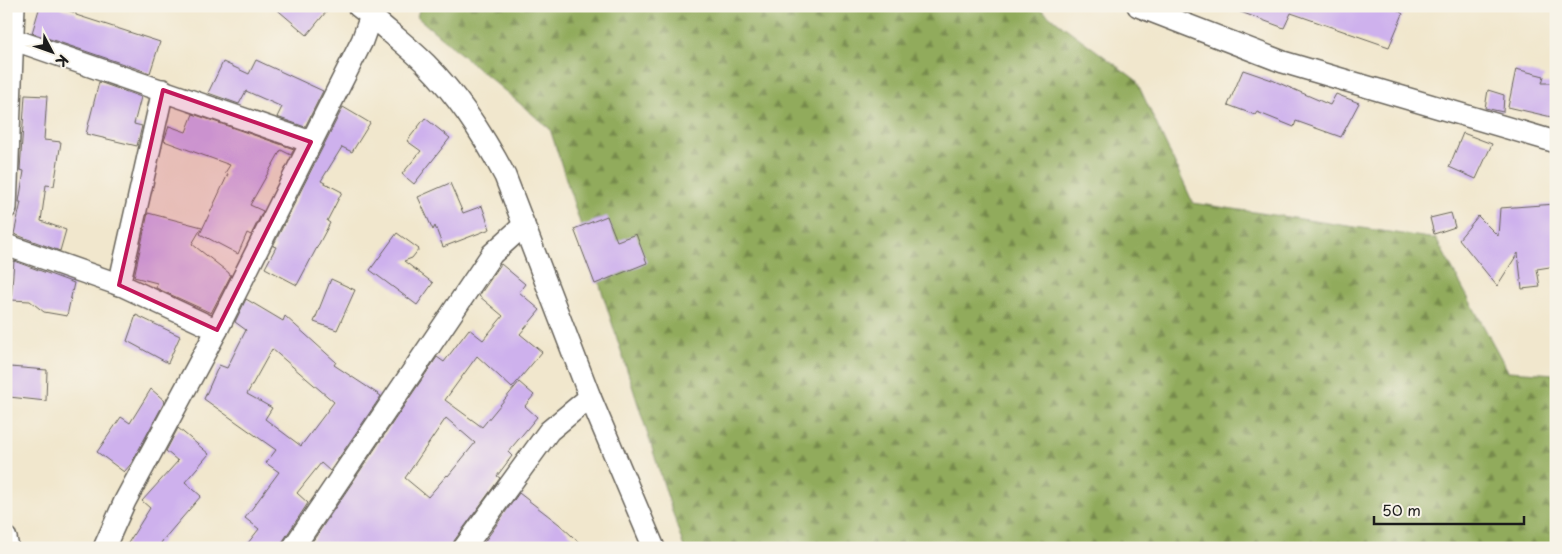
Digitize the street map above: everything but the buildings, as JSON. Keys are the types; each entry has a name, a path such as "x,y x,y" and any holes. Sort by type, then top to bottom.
{"street":[{"path":"6,208 9,38 14,6"},
{"path":"1138,6 1283,62 1556,142"},
{"path":"104,548 125,501 217,330 362,41 368,10"},
{"path":"368,10 426,64 464,110 487,142 505,176 590,397 654,548"},
{"path":"9,38 311,142"},
{"path":"119,285 162,90"},
{"path":"293,548 492,254 524,226"},
{"path":"6,245 119,285 217,330"},
{"path":"464,548 549,430 590,397"},
{"path":"6,538 8,548"}],"highlighted area":[{"path":"163,90 311,142 217,330 119,285"}],"green space":[{"path":"420,6 1036,6 1136,80 1193,203 1436,239 1508,371 1556,374 1556,548 684,548 550,129 417,17"}]}
